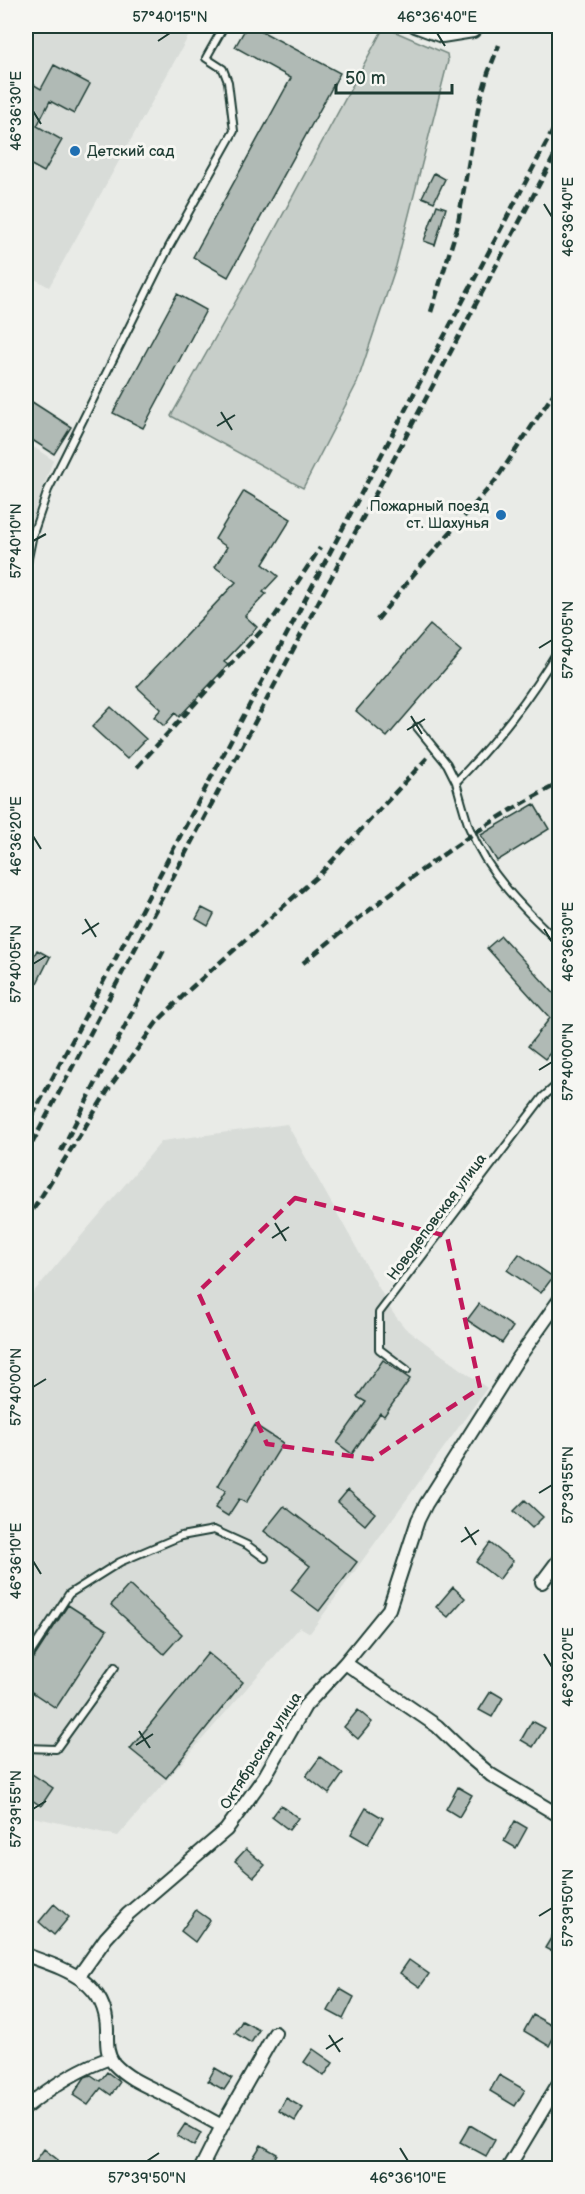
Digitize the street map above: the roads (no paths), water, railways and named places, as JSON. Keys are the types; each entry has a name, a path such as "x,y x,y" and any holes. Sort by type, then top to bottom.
{"street":[{"path":"415,26 442,36 475,28"},
{"name":"Октябрьская улица","path":"79,1976 106,1938 128,1914 226,1830 265,1776 305,1707 389,1609 418,1520 426,1504 516,1360 560,1299"},
{"path":"542,1582 560,1558"},
{"path":"345,1662 437,1726 491,1775 560,1816"},
{"path":"26,1954 79,1976 94,1991 103,2005 110,2058 129,2078 222,2126"},
{"path":"201,2169 222,2126 275,2033"},
{"path":"26,2107 55,2084 92,2064 110,2058"},
{"path":"508,2169 559,2083"}],"lane":[{"path":"26,568 33,534 48,490 169,247 234,130 228,82 223,69 206,58 224,26"},
{"path":"456,782 490,747 517,714 560,647"},
{"path":"417,727 447,764 456,782 469,827 484,856 529,915 560,943"},
{"name":"Новодеповская улица","path":"407,1370 380,1349 379,1313 543,1097 560,1082"},
{"path":"26,1660 69,1594 120,1562 181,1536 214,1530 247,1545 265,1558"},
{"path":"26,1748 56,1749 115,1667"}],"railway":[{"path":"431,312 457,228 479,104 499,45"},
{"path":"26,1128 560,117"},
{"path":"26,1155 560,145"},
{"path":"377,620 495,481 560,384"},
{"path":"137,767 275,616 320,548"},
{"path":"26,1221 112,1084 157,1022 190,989 321,873 428,757"},
{"path":"303,963 427,866 491,822 560,783"},
{"path":"61,1151 165,948"}],"place":[{"name":"Детский сад","path":"75,151"},
{"name":"Пожарный поезд ст. Шахунья","path":"501,515"}]}
